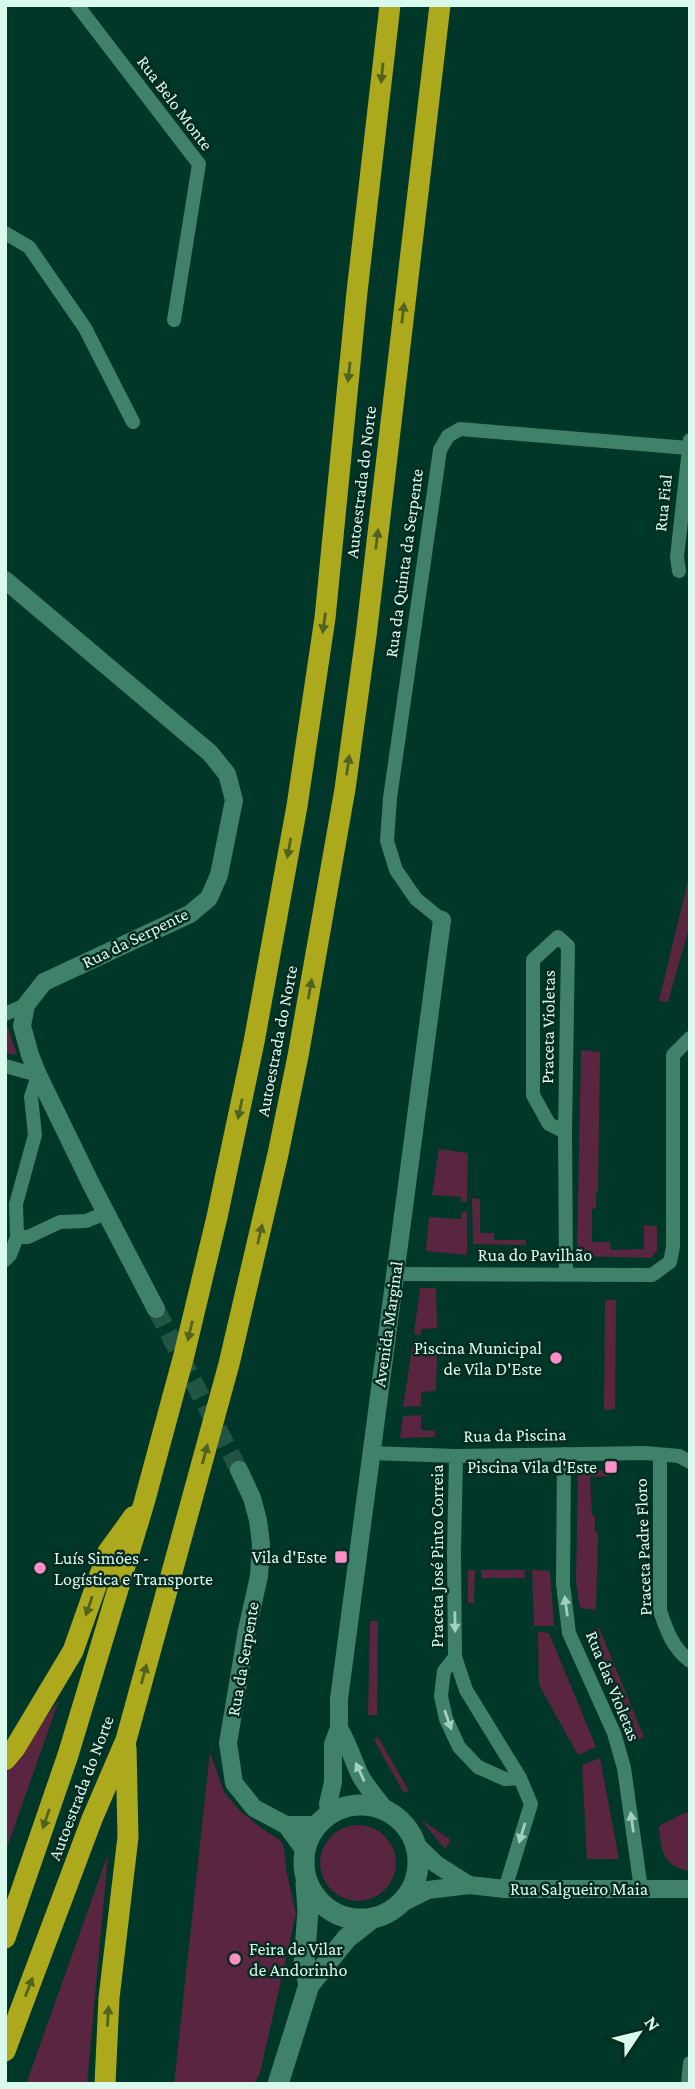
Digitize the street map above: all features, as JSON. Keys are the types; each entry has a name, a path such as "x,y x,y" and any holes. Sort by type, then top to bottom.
{"highway":[{"name":"Autoestrada do Norte","path":"5,1938 68,1755 144,1503 184,1355 220,1204 254,1042 297,806 325,618 357,292 390,5"},
{"name":"Autoestrada do Norte","path":"5,2051 92,1819 126,1740 229,1364 278,1154 345,789 366,636 440,5"},
{"path":"5,1760 74,1651 108,1552 144,1503"},
{"path":"104,2084 109,1998 128,1837 126,1740"}],"main road":[{"path":"278,2084 309,1985 347,1938 370,1919 400,1904 411,1891 418,1859 414,1843 399,1819 387,1812 369,1806 350,1806 323,1820 309,1838 305,1852 308,1911 304,1964 309,1985"},
{"path":"305,1875 311,1891 322,1905 353,1919 370,1919"}],"street":[{"name":"Rua Belo Monte","path":"77,5 198,164 174,320"},
{"path":"5,233 29,247 78,318 133,422"},
{"name":"Rua da Quinta da Serpente","path":"442,920 416,900 396,870 387,841 390,798 440,450 448,436 460,429 689,443"},
{"name":"Rua Fial","path":"679,571 677,556 689,443"},
{"name":"Rua da Serpente","path":"5,580 210,753 227,774 234,800 219,875 209,898 190,914 44,982 26,1005"},
{"name":"Avenida Marginal","path":"323,1820 333,1782 339,1699 370,1452 442,920"},
{"name":"Praceta Violetas","path":"565,1132 549,1124 533,1095 533,960 558,937 568,946 566,1274"},
{"path":"5,1014 26,1005"},
{"path":"26,1005 22,1026 38,1075 156,1309"},
{"name":"Rua do Pavilhão","path":"395,1274 652,1275 670,1262 673,1235 673,1055 690,1038"},
{"path":"5,1066 38,1075"},
{"path":"5,1260 10,1255 17,1237 16,1203 34,1135 31,1097 38,1075"},
{"path":"17,1237 28,1237 60,1222 86,1221 106,1213"},
{"name":"Rua da Piscina","path":"370,1452 456,1456 660,1455"},
{"name":"Rua das Violetas","path":"564,1454 563,1584 569,1633 614,1733 624,1768 640,1889"},
{"name":"Praceta Padre Floro","path":"690,1462 679,1456 660,1455 660,1611 667,1634 678,1651 690,1661"},
{"name":"Praceta José Pinto Correia","path":"456,1456 455,1657 466,1690 520,1779 531,1804 505,1889"},
{"name":"Rua da Serpente","path":"239,1470 252,1498 261,1544 259,1576 228,1743 234,1783 254,1808 286,1825 305,1852"},
{"name":"Praceta José Pinto Correia","path":"455,1657 444,1671 441,1696 446,1719 459,1747 478,1767 505,1779 520,1779"},
{"name":"Avenida Marginal","path":"339,1728 350,1747 360,1775 387,1812"},
{"name":"Rua da Serpente","path":"286,1825 323,1820"},
{"name":"Rua Salgueiro Maia","path":"414,1843 436,1864 469,1885"},
{"name":"Rua Salgueiro Maia","path":"400,1904 428,1890 469,1885 505,1889 690,1889"},
{"path":"688,2084 690,2063"}],"shaded area":[{"path":"690,872 690,925 668,1002 659,1001"},
{"path":"8,1027 17,1055 5,1053 5,1029"},
{"path":"581,1050 600,1052 598,1192 596,1208 592,1209 592,1242 610,1242 611,1250 644,1249 644,1225 657,1226 657,1251 651,1258 577,1256"},
{"path":"439,1149 468,1153 467,1202 461,1202 461,1197 432,1195"},
{"path":"472,1198 480,1199 480,1233 494,1233 494,1240 526,1240 526,1245 473,1244"},
{"path":"462,1212 467,1212 467,1255 426,1251 429,1217 461,1219"},
{"path":"420,1288 436,1288 437,1328 421,1329 421,1335 414,1334"},
{"path":"605,1300 616,1300 615,1409 604,1410"},
{"path":"413,1342 421,1343 421,1349 437,1350 436,1391 421,1392 421,1406 403,1407"},
{"path":"421,1415 421,1430 435,1431 435,1437 400,1438 403,1416"},
{"path":"578,1470 609,1470 609,1476 590,1477 592,1515 595,1516 595,1532 598,1533 596,1610 580,1608 576,1583"},
{"path":"468,1570 475,1570 474,1603 468,1603"},
{"path":"481,1570 525,1570 525,1578 482,1578"},
{"path":"532,1570 550,1571 554,1626 534,1626"},
{"path":"370,1621 378,1621 377,1715 368,1715"},
{"path":"599,1628 644,1737 636,1741 591,1629"},
{"path":"538,1632 549,1633 596,1747 578,1755 539,1685"},
{"path":"59,1700 5,1853 5,1774"},
{"path":"378,1737 409,1791 404,1793 374,1740"},
{"path":"210,1752 224,1792 239,1810 280,1840 284,1847 296,1914 260,2073 254,2084 174,2084"},
{"path":"600,1758 619,1859 587,1859 582,1765"},
{"path":"686,1812 690,1814 690,1871 668,1861 662,1849 659,1826"},
{"path":"421,1820 451,1840 445,1849"},
{"path":"358,1825 373,1828 385,1836 393,1848 396,1863 393,1878 385,1890 373,1898 358,1901 343,1898 331,1890 323,1878 320,1863 323,1848 331,1836 343,1828"},
{"path":"108,1854 87,2084 26,2084"}],"tunnel":[{"path":"156,1309 239,1470"}],"place":[{"name":"Piscina Municipal de Vila D'Este","path":"556,1358"},
{"name":"Piscina Vila d'Este","path":"611,1467"},
{"name":"Vila d'Este","path":"341,1557"},
{"name":"Luís Simões - Logística e Transporte","path":"40,1568"},
{"name":"Feira de Vilar de Andorinho","path":"235,1959"}]}
